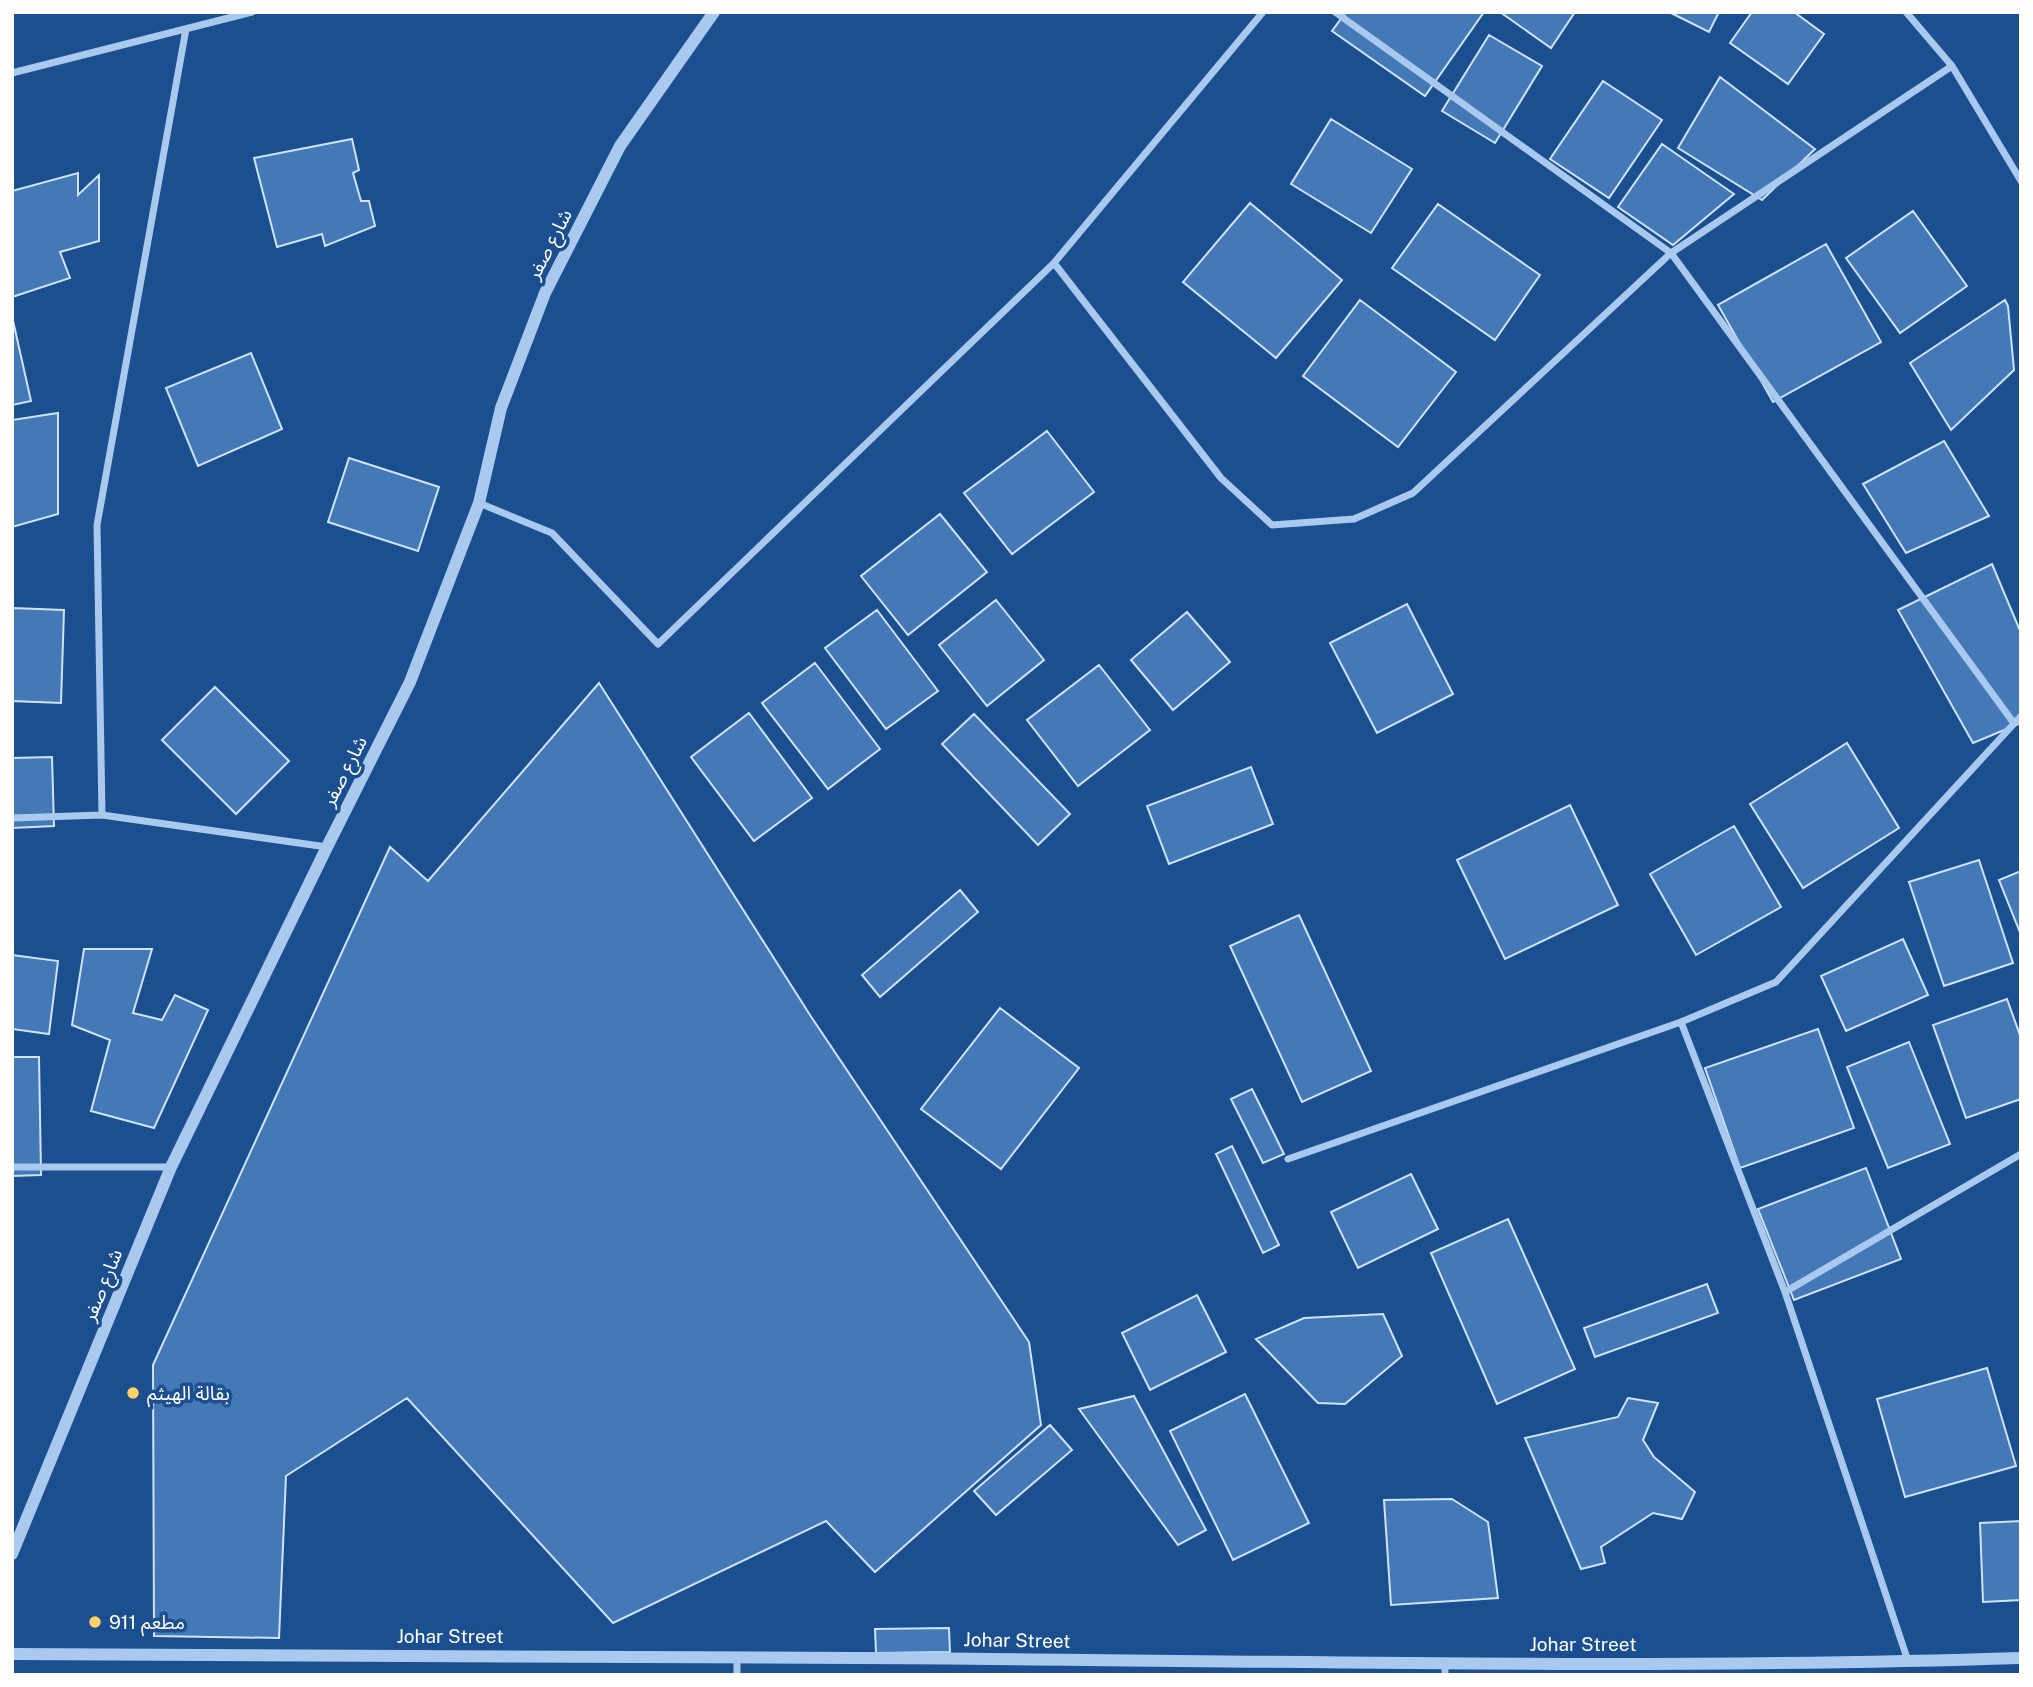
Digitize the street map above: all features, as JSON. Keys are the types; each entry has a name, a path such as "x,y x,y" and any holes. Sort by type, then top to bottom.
{"street":[{"path":"12,73 252,12"},
{"name":"شارع صفر","path":"12,1554 171,1167 410,682 479,503 501,408 545,293 620,146 714,12"},
{"path":"479,503 552,533 658,644 1054,263 1263,12"},
{"path":"1335,12 1671,253 2013,722"},
{"path":"1906,12 1952,66 2021,181"},
{"path":"102,815 97,525 186,29"},
{"path":"1054,263 1221,478 1272,525 1354,519 1413,493 1671,253 1952,66"},
{"path":"1288,1159 1681,1022 1776,982 2021,716"},
{"path":"12,818 102,815 327,847"},
{"path":"1681,1022 1785,1292 1908,1661"},
{"path":"1785,1292 2021,1154"},
{"path":"12,1167 171,1167"},
{"name":"Johar Street","path":"12,1654 737,1656 1445,1669 2021,1658"},
{"path":"737,1656 737,1675"}],"building":[{"path":"1346,12 1484,12 1425,96 1332,31"},
{"path":"1500,12 1575,12 1551,48"},
{"path":"1669,12 1719,12 1709,32"},
{"path":"1752,12 1794,12 1824,34 1788,84 1730,43"},
{"path":"1489,35 1542,66 1495,143 1442,111"},
{"path":"1720,77 1815,149 1762,200 1678,148"},
{"path":"1603,81 1662,120 1609,198 1550,159"},
{"path":"1331,119 1412,169 1371,233 1291,184"},
{"path":"352,139 359,170 353,173 361,201 369,201 375,226 325,246 322,234 277,247 254,158"},
{"path":"1662,144 1734,194 1673,245 1618,207"},
{"path":"78,173 78,195 99,175 99,241 60,252 70,278 12,297 12,191"},
{"path":"1250,203 1342,280 1276,358 1183,282"},
{"path":"1438,204 1540,275 1495,340 1392,268"},
{"path":"1913,211 1967,286 1900,333 1846,258"},
{"path":"1826,244 1881,342 1773,402 1718,305"},
{"path":"1360,300 1456,372 1398,447 1303,376"},
{"path":"2005,300 2008,306 2014,370 1951,430 1910,363"},
{"path":"12,316 31,401 12,405"},
{"path":"251,353 282,429 198,466 166,388"},
{"path":"58,413 58,514 12,527 12,420"},
{"path":"1047,431 1094,492 1012,554 964,493"},
{"path":"1944,441 1989,516 1906,553 1863,484"},
{"path":"349,458 439,487 418,551 328,522"},
{"path":"940,514 987,572 908,635 861,576"},
{"path":"1992,564 2021,633 2021,723 1973,743 1898,610"},
{"path":"996,600 1044,660 987,706 939,645"},
{"path":"1407,604 1453,694 1377,733 1330,643"},
{"path":"12,608 64,610 61,703 12,701"},
{"path":"877,610 938,691 886,729 825,648"},
{"path":"1187,612 1230,662 1173,710 1131,660"},
{"path":"815,663 880,749 828,789 762,703"},
{"path":"1099,665 1150,730 1078,786 1027,720"},
{"path":"599,683 810,1015 1029,1342 1041,1425 875,1572 826,1521 613,1623 407,1398 286,1476 279,1638 154,1636 153,1365 390,847 428,881"},
{"path":"215,687 289,761 236,814 162,740"},
{"path":"749,713 812,798 754,841 691,757"},
{"path":"974,714 1070,814 1038,845 942,744"},
{"path":"1847,743 1899,828 1803,888 1750,804"},
{"path":"52,757 54,826 12,828 12,758"},
{"path":"1251,767 1273,824 1169,864 1147,806"},
{"path":"1570,805 1618,905 1505,959 1457,860"},
{"path":"1734,826 1781,907 1696,955 1650,874"},
{"path":"1979,860 2013,963 1944,986 1909,882"},
{"path":"2021,871 2021,935 1999,880"},
{"path":"960,890 978,912 880,997 862,975"},
{"path":"1299,915 1371,1071 1302,1102 1230,946"},
{"path":"1903,939 1928,995 1846,1031 1821,976"},
{"path":"84,949 152,949 133,1013 162,1020 175,995 208,1010 154,1128 91,1111 110,1040 72,1025"},
{"path":"12,955 58,961 49,1034 12,1029"},
{"path":"2007,999 2021,1038 2021,1099 1966,1118 1933,1025"},
{"path":"1000,1008 1079,1068 1001,1169 921,1109"},
{"path":"1818,1029 1854,1128 1740,1168 1705,1068"},
{"path":"1909,1042 1950,1144 1888,1168 1847,1067"},
{"path":"12,1057 39,1057 41,1175 12,1176"},
{"path":"1252,1089 1284,1154 1263,1163 1231,1099"},
{"path":"1232,1146 1279,1245 1263,1253 1216,1154"},
{"path":"1866,1168 1901,1259 1794,1300 1758,1209"},
{"path":"1411,1174 1438,1229 1358,1268 1331,1212"},
{"path":"1508,1219 1575,1369 1497,1404 1431,1253"},
{"path":"1707,1284 1718,1313 1595,1357 1584,1328"},
{"path":"1197,1295 1226,1352 1150,1390 1122,1333"},
{"path":"1383,1314 1402,1356 1345,1404 1318,1403 1256,1339 1304,1318"},
{"path":"1987,1368 2016,1466 1905,1497 1877,1399"},
{"path":"1245,1394 1309,1523 1233,1560 1170,1431"},
{"path":"1134,1396 1206,1530 1178,1545 1079,1409"},
{"path":"1628,1398 1658,1403 1643,1440 1654,1457 1695,1492 1682,1519 1653,1513 1601,1547 1605,1563 1581,1569 1525,1438 1618,1417"},
{"path":"1050,1425 1072,1450 996,1515 974,1491"},
{"path":"1452,1499 1488,1522 1498,1598 1391,1605 1384,1500"},
{"path":"2021,1521 2021,1600 1983,1602 1980,1523"},
{"path":"949,1628 950,1652 876,1653 875,1629"}],"place":[{"name":"بقالة الهيثم","path":"133,1393"},
{"name":"مطعم 911","path":"95,1622"}]}
